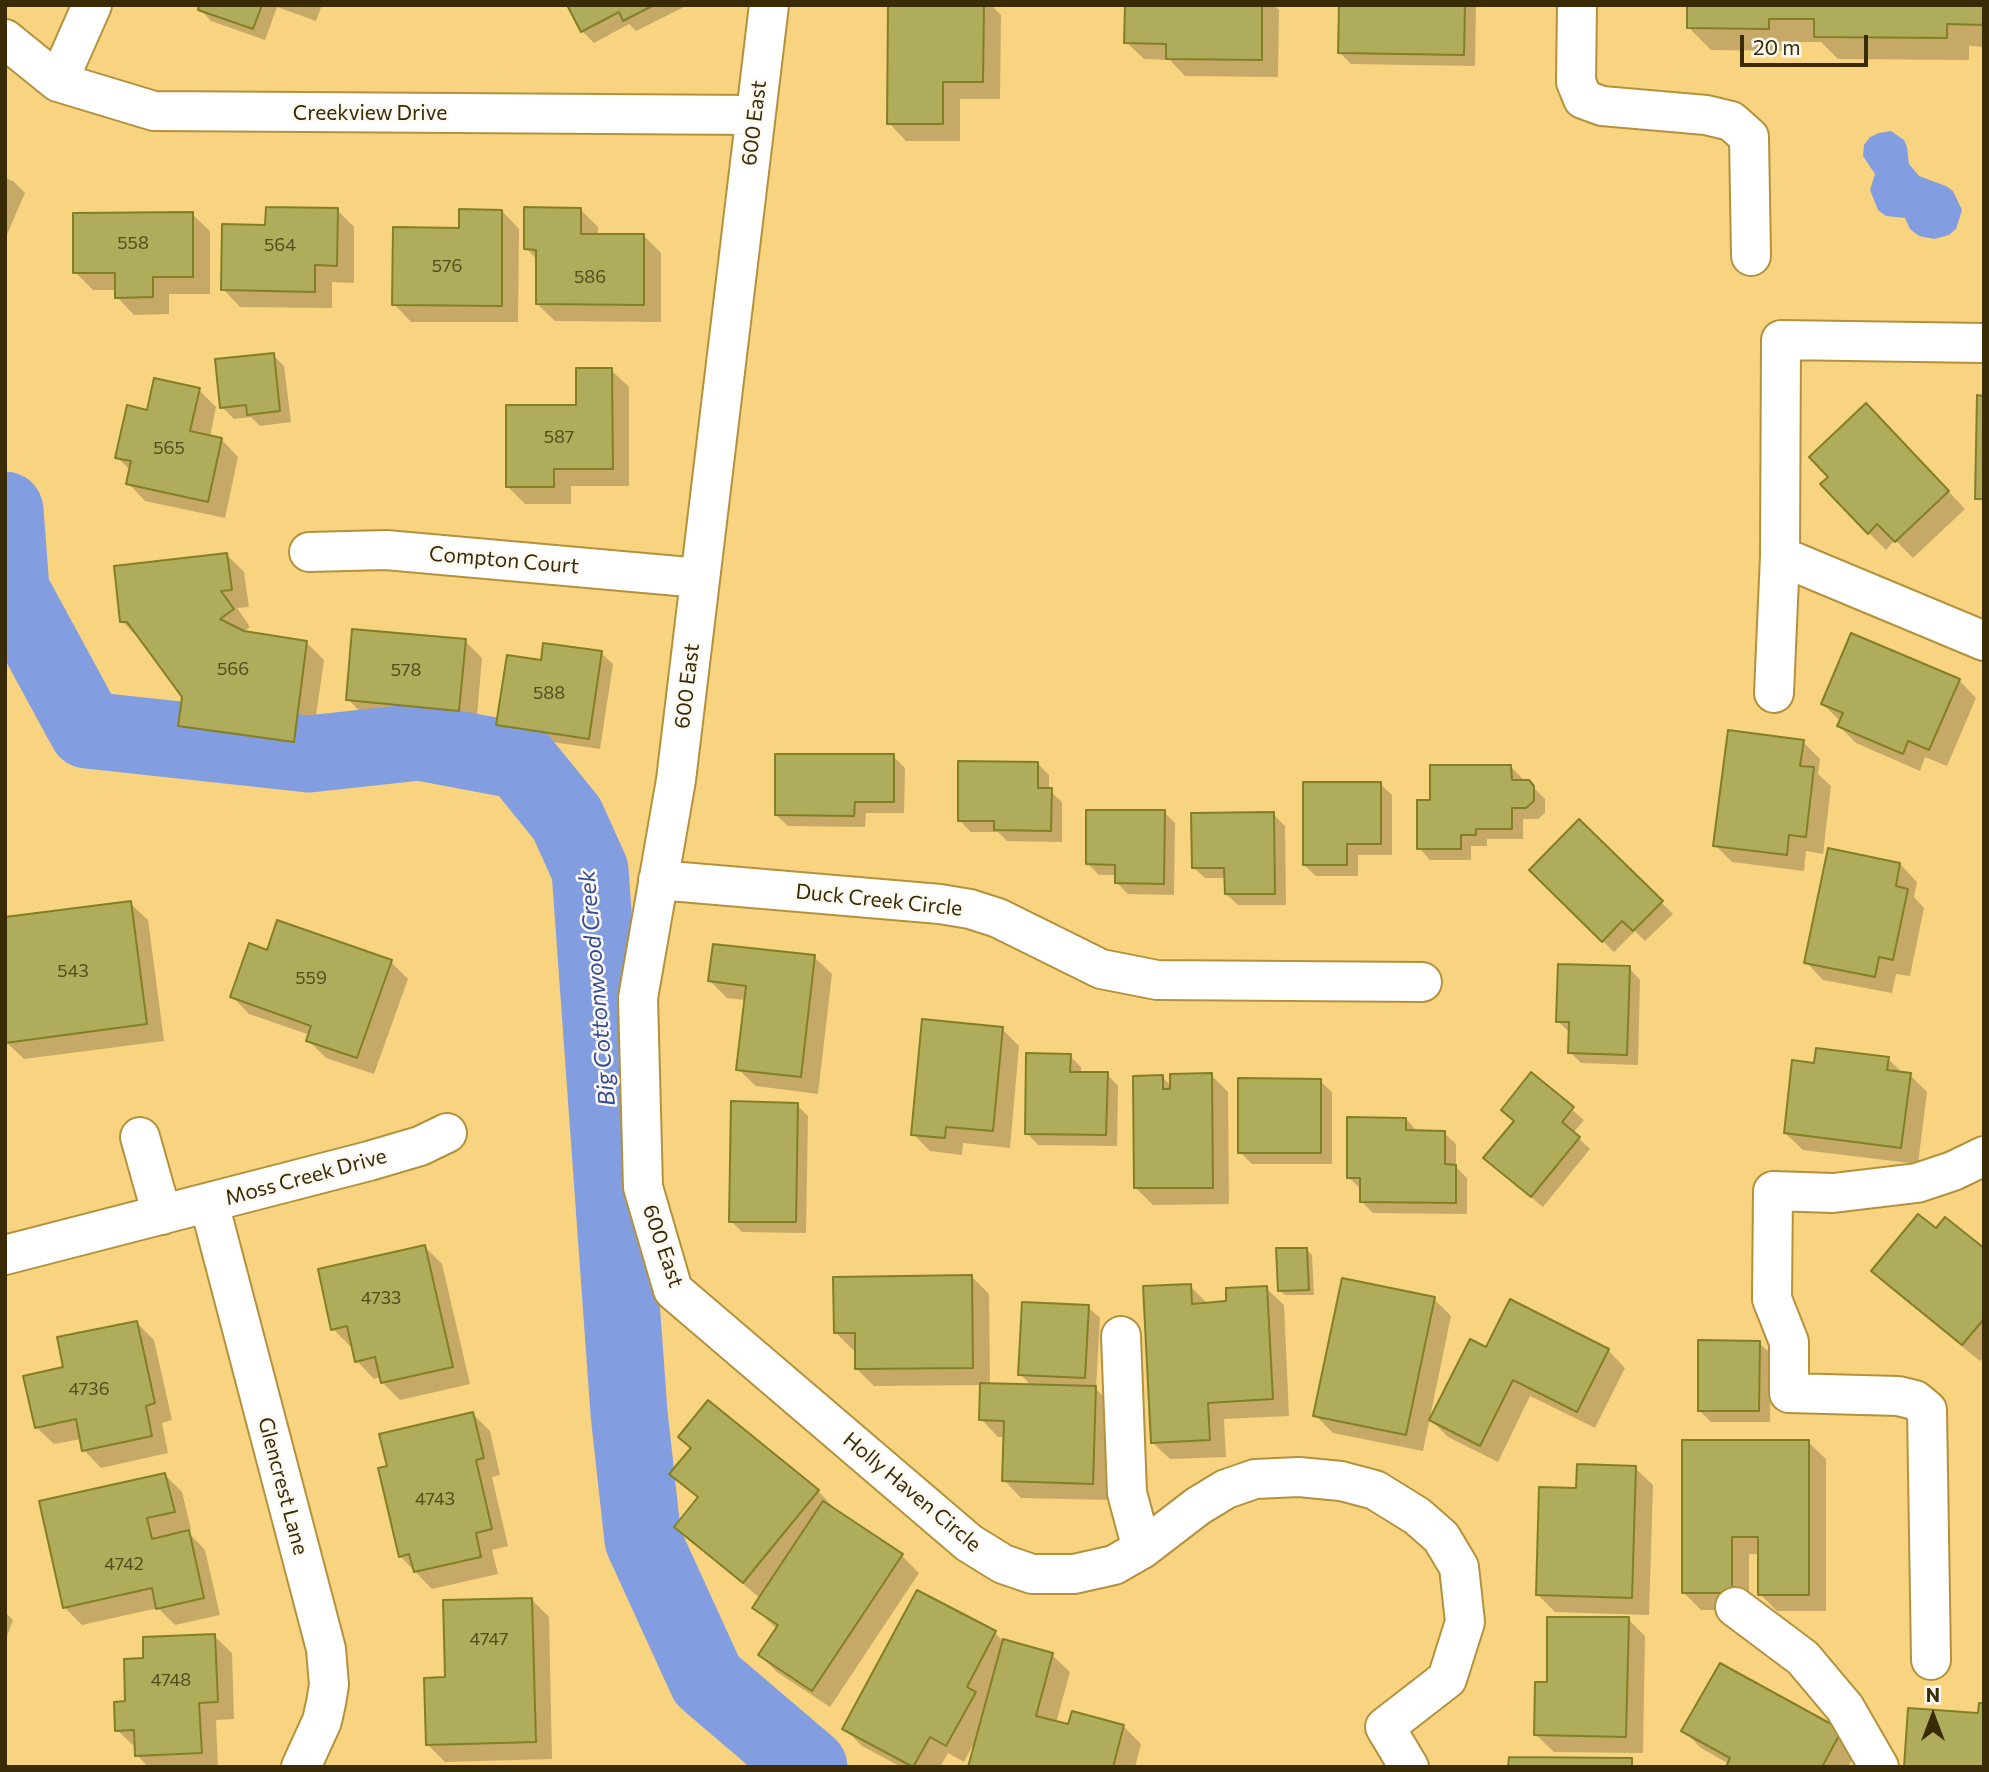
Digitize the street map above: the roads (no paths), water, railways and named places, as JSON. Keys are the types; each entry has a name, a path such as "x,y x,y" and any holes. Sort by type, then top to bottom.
{"street":[{"path":"58,82 92,5"},
{"name":"600 East","path":"730,1338 673,1290 643,1187 638,998 676,780 769,5"},
{"path":"1577,5 1576,82 1583,99 1602,106 1706,115 1731,121 1749,137 1751,256"},
{"name":"Creekview Drive","path":"5,39 58,82 154,111 755,115"},
{"path":"1774,693 1780,556 1781,340 1984,343"},
{"name":"Compton Court","path":"309,552 386,550 700,578"},
{"path":"1780,556 1984,641"},
{"name":"Duck Creek Circle","path":"658,880 940,904 970,909 999,918 1101,969 1157,980 1422,982"},
{"name":"Moss Creek Drive","path":"5,1255 397,1153 447,1133"},
{"path":"140,1138 162,1215"},
{"path":"1931,1660 1927,1410 1915,1400 1898,1396 1789,1393 1789,1342 1772,1299 1773,1191 1833,1193 1917,1183 1953,1171 1984,1156"},
{"name":"Glencrest Lane","path":"209,1203 326,1649 326,1703 302,1767"},
{"path":"1121,1336 1127,1493 1142,1549"},
{"name":"Holly Haven Circle","path":"730,1338 969,1543 1003,1564 1032,1574 1074,1574 1114,1565 1142,1549 1198,1506 1226,1489 1255,1479 1299,1477 1341,1481 1375,1490 1417,1516 1441,1538 1459,1567 1465,1622 1447,1679 1385,1727 1409,1767"},
{"path":"1735,1607 1803,1658 1846,1708 1879,1767"}],"water":[{"path":"1891,131 1904,140 1909,164 1919,176 1953,191 1962,210 1956,229 1949,235 1934,239 1919,236 1910,229 1905,218 1886,216 1878,210 1870,190 1875,174 1863,156 1864,145 1870,137"}],"waterway":[{"name":"Big Cottonwood Creek","path":"5,510 11,590 87,730 309,754 419,742 520,761 567,819 590,870 629,1413 643,1540 707,1680 809,1767"}]}
